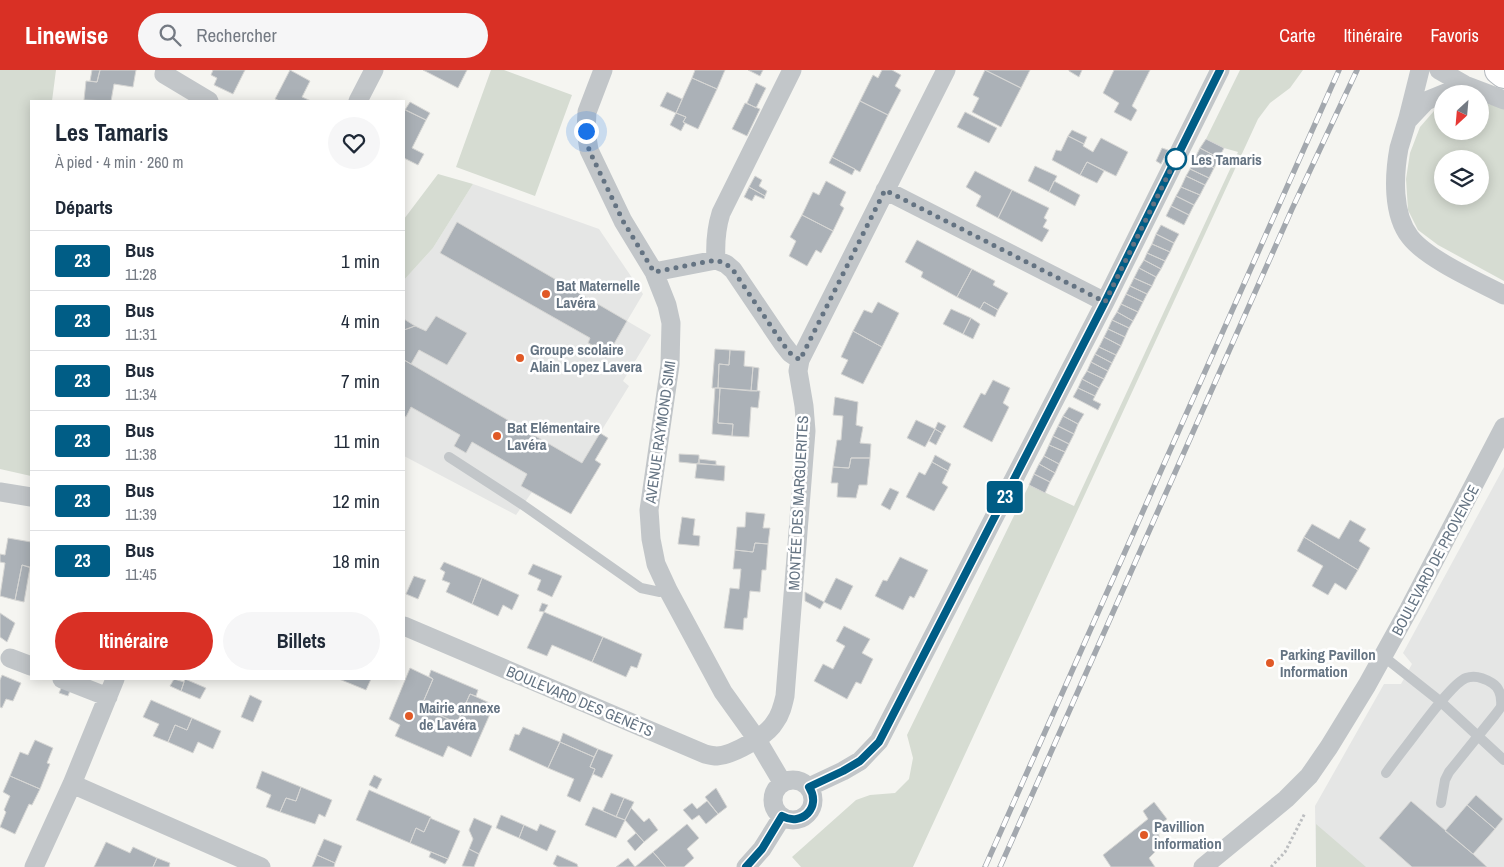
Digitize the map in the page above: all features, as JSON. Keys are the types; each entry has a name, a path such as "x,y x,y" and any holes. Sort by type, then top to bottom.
{"main road":[{"path":"1499,70 1504,74"}],"street":[{"path":"165,70 164,74 207,100"},
{"path":"359,100 374,70"},
{"name":"AVENUE RAYMOND SIMI","path":"603,70 587,112 586,131 589,150 623,221 654,272 667,305 671,323 670,365 650,510 651,540 656,564 723,692 756,738 782,782"},
{"path":"716,260 716,229 721,212 792,70"},
{"path":"654,272 716,260 726,264 733,270 783,344 790,353 800,360 946,70"},
{"path":"809,787 860,761 879,742 1105,302 1220,70"},
{"path":"1420,70 1399,148 1396,195 1400,217 1410,237 1438,260 1504,295"},
{"path":"1439,70 1465,84 1504,100"},
{"path":"1408,120 1426,101 1465,84"},
{"path":"885,190 1105,302"},
{"name":"MONTÉE DES MARGUERITES","path":"756,738 767,732 775,724 781,712 785,696 806,431 798,371 800,360"},
{"name":"BOULEVARD DE PROVENCE","path":"1203,867 1286,799 1309,776 1329,747 1410,609 1504,427"},
{"path":"0,492 30,497"},
{"name":"BOULEVARD DES GENÊTS","path":"405,626 705,754 718,756 729,753 743,747 756,738"},
{"path":"10,658 30,666"},
{"path":"65,680 108,697"},
{"path":"34,867 72,784 115,680"},
{"path":"788,780 802,781 809,787 813,797 813,804 807,815 794,820 788,820 777,812 774,806 774,793 782,782 788,780"},
{"path":"72,784 262,867"},
{"path":"746,867 762,849 782,816"}],"lane":[{"path":"449,457 523,505 642,588 660,592 668,590"},
{"path":"1383,656 1441,702 1504,760"},
{"path":"1386,773 1458,683 1466,678 1476,676 1494,684 1500,692 1502,706 1449,772 1445,780 1441,804"}],"path":[{"path":"1271,867 1285,852 1304,813"}],"shaded area":[{"path":"0,70 56,70 52,100 30,100 30,476 0,469"},
{"path":"491,70 504,70 572,95 535,196 456,167"},
{"path":"1240,70 1303,70 1290,88 1270,103 1258,119 913,867 801,867 792,857 856,800 870,795 895,793 909,779 913,758 907,735 1029,485 1074,506 1238,152 1224,148 1206,139"},
{"path":"1489,104 1504,108 1504,281 1438,245 1418,230 1408,210 1406,179 1410,153 1420,127 1434,111 1434,140 1489,140"},
{"path":"438,174 473,184 433,248 405,279 405,218"},
{"name":"Groupe scolaire Alain Lopez Lavera","path":"473,184 599,229 643,294 627,321 651,335 623,381 629,386 600,433 608,438 595,460 571,514 532,492 516,515 405,457 405,279 433,248"},
{"path":"1504,467 1504,867 1316,867 1315,806 1384,684 1401,684 1412,664 1403,653"},
{"path":"1316,824 1366,867 1316,867"}],"building":[{"path":"92,70 100,70 97,82 90,81"},
{"path":"100,70 136,70 133,87 114,84 111,100 84,100 86,81 97,82"},
{"path":"213,70 245,70 233,94 214,85 217,78 211,75"},
{"path":"290,70 310,81 302,97 309,100 275,99"},
{"path":"423,70 467,70 458,88"},
{"path":"695,70 725,70 717,89 692,78"},
{"path":"748,70 763,70 760,76"},
{"path":"882,70 892,70 901,75 895,86 901,90 888,115 860,101 873,75 878,78"},
{"path":"985,70 1021,88 1001,127 972,112 979,98 973,95"},
{"path":"985,70 1030,70 1021,88"},
{"path":"1069,70 1082,70 1079,77"},
{"path":"1114,70 1150,70 1132,106 1137,110 1131,121 1114,112 1119,103 1103,93"},
{"path":"692,78 717,89 698,129 683,122 686,117 676,113"},
{"path":"756,83 766,88 756,108 747,103"},
{"path":"667,92 682,99 676,113 660,106"},
{"path":"860,101 888,115 860,172 832,157"},
{"path":"410,102 430,113 426,120 405,110"},
{"path":"745,103 760,109 747,136 732,129"},
{"path":"405,110 426,120 412,148 424,154 418,165 405,158"},
{"path":"965,112 997,128 989,143 957,127"},
{"path":"676,113 686,117 681,131 670,125"},
{"path":"1072,130 1087,137 1084,144 1068,136"},
{"path":"1068,136 1084,144 1083,146 1093,152 1101,138 1128,152 1116,176 1087,162 1080,175 1052,160 1056,150 1061,151"},
{"path":"1206,139 1224,148 1219,158 1200,148"},
{"path":"1162,148 1168,150 1161,164 1156,161"},
{"path":"1200,148 1219,158 1214,168 1195,158"},
{"path":"832,157 855,169 852,175 829,163"},
{"path":"1195,158 1214,168 1209,178 1190,169"},
{"path":"1087,162 1104,171 1097,183 1080,175"},
{"path":"1035,166 1057,176 1049,192 1028,181"},
{"path":"1190,169 1209,178 1205,185 1186,176"},
{"path":"975,171 1012,190 998,218 976,206 981,196 966,187"},
{"path":"755,176 762,180 759,186 767,191 765,196 749,187"},
{"path":"1186,176 1205,185 1200,195 1181,187"},
{"path":"826,181 846,192 840,205 844,208 833,231 802,215 813,192 819,195"},
{"path":"1054,181 1080,195 1075,206 1049,192"},
{"path":"749,187 765,196 764,199 755,195 752,201 744,197"},
{"path":"1181,187 1200,195 1194,205 1176,196"},
{"path":"1012,190 1049,208 1044,218 1047,220 1043,227 1049,230 1042,242 998,218"},
{"path":"1176,196 1194,205 1189,215 1171,206"},
{"path":"1171,206 1189,215 1184,225 1166,216"},
{"path":"802,215 833,231 821,253 816,250 807,266 789,256 796,241 790,237"},
{"name":"Bat Maternelle Lavéra","path":"457,222 627,321 606,358 592,350 594,346 588,343 590,338 440,253"},
{"path":"1161,225 1179,234 1174,243 1156,234"},
{"path":"1156,234 1174,243 1170,252 1152,244"},
{"path":"917,240 972,269 957,297 921,277 923,272 905,262"},
{"path":"1152,244 1170,252 1165,261 1147,253"},
{"path":"1147,253 1165,261 1161,269 1144,260"},
{"path":"1144,260 1161,269 1156,277 1139,268"},
{"path":"1139,268 1156,277 1152,286 1134,278"},
{"path":"972,269 995,281 993,285 1008,293 998,310 984,302 980,309 957,297"},
{"path":"1134,278 1152,286 1147,294 1130,286"},
{"path":"1130,286 1147,294 1143,302 1126,294"},
{"path":"1126,294 1143,302 1138,312 1121,304"},
{"path":"878,302 899,313 882,347 853,331 864,310 872,313"},
{"path":"984,302 998,310 995,317 980,309"},
{"path":"1121,304 1138,312 1133,321 1117,312"},
{"path":"951,309 971,318 963,334 943,324"},
{"path":"1117,312 1133,321 1129,328 1112,320"},
{"path":"436,316 467,333 447,365 419,350 411,364 405,361 405,330 415,326 426,331"},
{"path":"971,318 980,324 973,339 963,334"},
{"path":"405,320 415,326 405,330"},
{"path":"1112,320 1129,328 1125,337 1108,329"},
{"path":"1108,329 1125,337 1121,346 1104,337"},
{"path":"853,331 882,347 863,384 841,374 848,360 841,357"},
{"path":"1104,337 1121,346 1116,355 1099,347"},
{"path":"1099,347 1116,355 1112,363 1095,354"},
{"path":"715,349 730,350 729,365 719,364 718,388 712,388"},
{"path":"730,350 745,351 744,366 753,367 751,391 718,388 719,364 729,365"},
{"path":"1095,354 1112,363 1108,371 1091,362"},
{"name":"Bat Elémentaire Lavéra","path":"405,361 582,463 600,433 608,438 595,460 601,464 571,514 521,486 527,474 472,442 466,453 454,446 460,435 411,407 406,417"},
{"path":"1091,362 1108,371 1104,379 1087,371"},
{"path":"753,367 759,368 757,391 751,391"},
{"path":"1087,371 1104,379 1099,388 1082,379"},
{"path":"1082,379 1099,388 1095,396 1078,388"},
{"path":"993,380 1010,388 1003,403 1009,407 992,442 963,427 981,393 985,395"},
{"path":"715,388 720,388 718,423 733,424 732,436 712,434"},
{"path":"720,388 760,391 758,408 751,407 749,437 732,436 733,424 718,423"},
{"path":"1078,388 1095,396 1093,400 1101,404 1098,410 1073,397"},
{"path":"835,397 858,402 856,425 863,427 860,443 871,444 870,458 851,458 849,468 833,467 837,440 841,440 843,416 833,415"},
{"path":"1069,407 1084,414 1078,424 1063,416"},
{"path":"1063,416 1078,424 1074,434 1058,426"},
{"path":"916,420 935,429 925,447 907,438"},
{"path":"938,422 946,426 942,433 935,429"},
{"path":"1058,426 1074,434 1069,444 1053,436"},
{"path":"935,429 942,433 936,445 929,441"},
{"path":"1053,436 1069,444 1065,452 1049,445"},
{"path":"1049,445 1065,452 1059,464 1044,456"},
{"path":"679,454 699,455 699,464 679,462"},
{"path":"935,455 951,464 948,471 932,462"},
{"path":"1044,456 1059,464 1055,473 1039,464"},
{"path":"851,458 870,458 867,485 859,485 856,498 837,497 838,483 831,483 833,467 849,468"},
{"path":"699,459 716,461 716,465 699,464"},
{"path":"932,462 948,471 942,483 948,487 934,511 906,497 919,472 925,475"},
{"path":"697,463 725,466 724,481 695,478"},
{"path":"1039,464 1055,473 1050,482 1034,474"},
{"path":"1034,474 1050,482 1045,493 1029,485"},
{"path":"890,488 899,492 890,510 881,505"},
{"path":"746,512 765,514 763,528 770,528 768,544 755,543 753,552 735,550 737,527 745,527"},
{"path":"682,517 695,519 693,535 700,536 699,546 678,544"},
{"path":"1350,520 1366,529 1359,541 1370,548 1358,570 1304,537 1312,524 1339,539"},
{"path":"1304,537 1358,570 1346,590 1335,583 1328,595 1312,586 1323,566 1297,551"},
{"path":"8,538 30,542 30,568 22,565 15,600 0,596 5,563 0,562 0,554 5,555"},
{"path":"755,543 768,544 766,570 762,570 760,592 750,591 747,618 744,618 743,630 724,628 730,588 739,589 741,569 733,569 735,550 753,552"},
{"path":"900,557 928,570 914,598 910,596 903,610 875,596 883,580 887,581"},
{"path":"444,562 482,578 472,604 446,592 450,583 442,580 445,572 440,569"},
{"path":"533,564 562,576 552,597 537,590 541,580 528,574"},
{"path":"22,565 30,567 24,602 15,600"},
{"path":"414,576 426,580 418,599 406,594"},
{"path":"482,578 519,595 512,610 503,605 498,616 472,604"},
{"path":"836,578 853,586 841,610 824,602"},
{"path":"805,592 824,602 820,609 805,601"},
{"path":"542,603 548,605 544,612 539,611"},
{"path":"544,612 603,637 592,662 552,645 547,656 527,648"},
{"path":"0,613 15,623 7,642 0,637"},
{"path":"844,626 870,639 862,653 873,659 861,684 856,682 847,699 814,681 823,664 833,669 845,646 836,641"},
{"path":"603,637 642,654 637,668 631,666 626,677 592,662"},
{"path":"410,668 433,679 421,707 457,723 470,694 494,705 471,757 448,746 443,757 395,736 400,725 389,719"},
{"path":"431,670 478,690 476,696 470,694 457,723 421,707 433,679 429,676"},
{"path":"2,675 21,683 13,701 6,699 2,708 0,707 0,680"},
{"path":"173,680 184,682 181,691 170,686"},
{"path":"185,680 206,688 200,699 181,691"},
{"path":"341,680 371,680 366,690"},
{"path":"63,684 71,688 68,696 59,693"},
{"path":"250,695 262,701 253,722 241,717"},
{"path":"151,700 192,718 187,730 175,725 168,742 153,736 159,724 143,717"},
{"path":"192,718 221,731 213,749 198,742 193,753 168,742 175,725 187,730"},
{"path":"523,727 560,742 548,768 509,750 515,734 519,735"},
{"path":"563,733 598,749 594,757 560,742"},
{"path":"35,740 53,748 47,763 50,764 40,789 10,776 20,752 28,755"},
{"path":"560,742 594,757 590,767 595,769 580,802 567,796 574,779 548,768"},
{"path":"598,749 613,755 602,778 593,774 595,769 590,767"},
{"path":"262,771 301,787 296,801 286,798 280,812 266,807 271,795 256,788"},
{"path":"374,775 382,779 377,789 369,785"},
{"path":"10,776 40,789 32,805 29,804 15,834 0,827 10,796 3,792"},
{"path":"301,787 332,800 325,817 319,814 315,824 280,812 286,798 296,801"},
{"path":"716,788 727,807 718,814 705,797"},
{"path":"369,790 431,817 424,832 416,828 410,843 356,820"},
{"path":"611,793 624,798 616,817 603,811"},
{"path":"1476,795 1503,819 1495,829 1467,805"},
{"path":"624,798 634,802 625,820 616,817"},
{"path":"707,801 718,814 706,824 699,815 692,820 683,810 692,803 697,809"},
{"path":"1411,801 1487,867 1412,867 1379,838"},
{"name":"Pavillion information","path":"1154,802 1167,819 1158,826 1159,837 1153,847 1155,852 1149,858 1155,867 1111,867 1103,855 1148,819 1143,811"},
{"path":"1467,805 1495,829 1473,854 1445,831"},
{"path":"593,807 625,820 616,838 585,825"},
{"path":"631,808 644,822 649,818 658,830 644,842 625,820"},
{"path":"501,815 524,825 519,838 496,828"},
{"path":"430,818 460,831 448,859 410,843 416,828 424,832"},
{"path":"474,818 492,826 479,854 469,849 473,839 469,830"},
{"path":"540,824 556,831 547,851 519,838 524,825 537,831"},
{"path":"687,824 699,838 687,849 694,858 684,867 666,867 653,852"},
{"path":"636,833 644,842 635,851 627,841"},
{"path":"324,839 342,846 335,863 317,855"},
{"path":"106,842 130,853 133,847 157,858 153,867 94,867"},
{"path":"469,849 479,854 474,867 462,866"},
{"path":"431,852 448,859 445,864 429,857"},
{"path":"653,852 666,867 635,867"},
{"path":"317,855 335,863 334,867 312,867"},
{"path":"557,855 577,864 578,867 558,867 553,864"},
{"path":"157,858 170,863 169,867 153,867"},
{"path":"628,858 635,867 616,867"}],"railway":[{"path":"985,867 1339,70"},
{"path":"1000,867 1292,209 1357,70"}],"bus line":[{"name":"23","path":"746,867 762,849 782,816 788,820 794,820 807,815 811,810 813,797 809,787 860,761 879,742 1105,302 1220,70"}],"place":[{"name":"Les Tamaris","path":"1176,159"},
{"name":"Bat Maternelle Lavéra","path":"546,294"},
{"name":"Groupe scolaire Alain Lopez Lavera","path":"520,358"},
{"name":"Bat Elémentaire Lavéra","path":"497,436"},
{"name":"Parking Pavillon Information","path":"1270,663"},
{"name":"Mairie annexe de Lavéra","path":"409,716"},
{"name":"Pavillion information","path":"1144,835"}],"route":[{"path":"586,131 589,150 623,221 654,272 716,260 726,264 733,270 783,344 790,353 800,360 885,190 1105,302 1176,159"}]}
